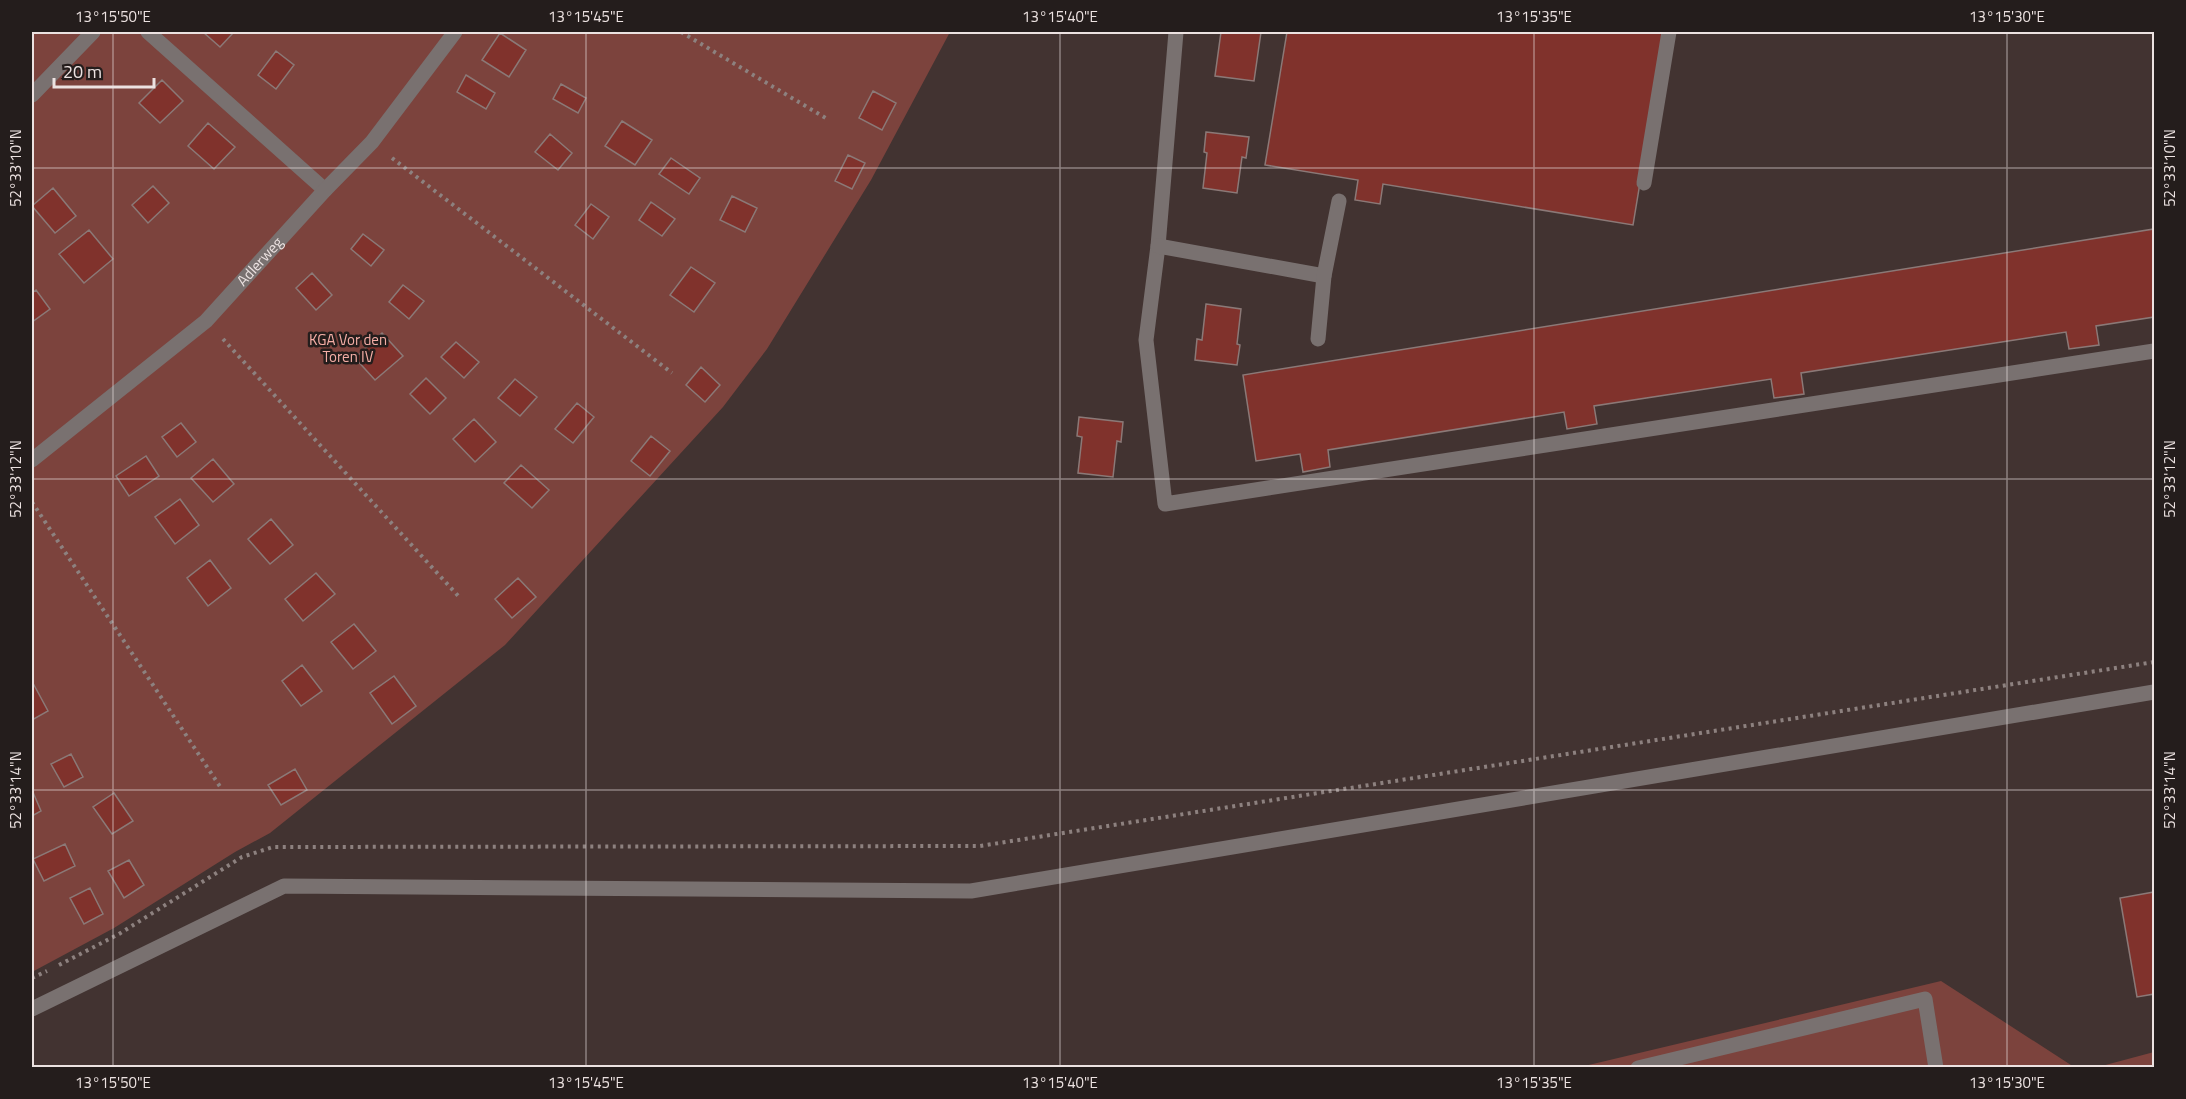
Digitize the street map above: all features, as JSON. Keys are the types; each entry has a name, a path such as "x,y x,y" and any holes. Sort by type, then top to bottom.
{"lane":[{"path":"32,95 93,32"},
{"path":"148,32 325,190"},
{"name":"Adlerweg","path":"32,460 206,321 325,190 372,142 455,32"},
{"path":"1176,32 1158,246 1146,340 1165,504 2154,351"},
{"path":"1644,183 1669,32"},
{"path":"1318,339 1324,276 1339,201"},
{"path":"1158,246 1324,276"},
{"path":"32,1009 284,886 971,891 2154,692"},
{"path":"1638,1068 1925,999 1936,1068"}],"path":[{"path":"681,32 829,120"},
{"path":"372,142 672,373"},
{"path":"206,321 461,599"},
{"path":"32,502 221,788"},
{"path":"32,978 119,934 242,857 273,847 980,846 2154,662"}],"green space":[{"name":"KGA Vor den Toren IV","path":"32,32 950,32 871,180 767,349 723,407 505,645 270,833 235,852 114,928 32,972"},
{"path":"1941,981 2074,1067 1576,1068"},
{"path":"2154,1052 2154,1067 2098,1067"}],"building":[{"path":"203,32 234,32 220,47"},
{"path":"1221,32 1261,32 1254,81 1215,76"},
{"path":"1287,32 1665,32 1633,225 1383,184 1380,204 1355,200 1358,180 1265,165"},
{"path":"500,33 526,50 509,77 482,60"},
{"path":"276,51 294,65 276,89 258,75"},
{"path":"466,75 495,93 486,109 457,92"},
{"path":"162,80 183,101 160,123 139,103"},
{"path":"561,84 586,98 578,113 553,99"},
{"path":"873,91 896,103 882,130 859,118"},
{"path":"622,121 652,140 635,165 605,146"},
{"path":"208,123 235,147 214,169 188,146"},
{"path":"1206,132 1249,137 1246,158 1242,157 1237,193 1203,188 1207,153 1204,152"},
{"path":"550,134 572,153 558,170 535,152"},
{"path":"848,155 865,163 852,189 835,181"},
{"path":"671,158 700,178 689,194 659,174"},
{"path":"153,186 169,203 148,223 132,205"},
{"path":"53,188 76,216 55,233 32,206"},
{"path":"732,196 757,208 745,232 720,220"},
{"path":"651,202 675,219 662,236 639,220"},
{"path":"591,204 609,217 593,239 575,225"},
{"path":"2154,229 2154,317 2096,326 2099,345 2069,349 2066,332 1801,373 1804,394 1774,398 1771,379 1594,406 1597,424 1567,429 1564,412 1328,450 1330,467 1303,472 1300,454 1256,461 1243,375"},
{"path":"89,230 113,259 84,283 59,254"},
{"path":"363,234 384,250 371,266 351,249"},
{"path":"691,267 715,283 694,312 670,295"},
{"path":"312,273 332,295 316,310 296,288"},
{"path":"403,285 424,301 409,319 389,302"},
{"path":"36,290 50,309 32,322 32,293"},
{"path":"1206,304 1241,309 1237,365 1195,360 1197,339 1202,340"},
{"path":"382,333 403,356 375,380 355,358"},
{"path":"456,342 479,362 464,378 441,357"},
{"path":"701,367 720,385 705,402 686,385"},
{"path":"426,378 446,398 430,414 410,394"},
{"path":"515,379 537,397 520,416 498,398"},
{"path":"577,403 594,417 573,443 555,429"},
{"path":"1079,417 1123,422 1121,442 1117,441 1113,477 1078,473 1082,437 1077,436"},
{"path":"474,419 496,442 475,462 453,439"},
{"path":"181,423 196,442 177,457 162,437"},
{"path":"651,436 670,451 650,476 631,461"},
{"path":"146,456 159,476 129,496 116,476"},
{"path":"213,459 234,484 213,502 191,478"},
{"path":"521,465 549,490 532,508 504,483"},
{"path":"180,499 199,525 175,544 155,517"},
{"path":"271,519 293,545 270,564 248,539"},
{"path":"210,560 231,588 208,606 187,578"},
{"path":"316,573 335,594 303,621 285,599"},
{"path":"518,578 536,597 512,618 495,599"},
{"path":"354,624 376,651 353,669 331,642"},
{"path":"302,665 322,691 301,706 282,681"},
{"path":"394,676 416,706 392,724 370,693"},
{"path":"34,685 48,711 32,720 32,686"},
{"path":"71,754 83,777 64,787 51,764"},
{"path":"295,769 307,790 281,805 268,785"},
{"path":"32,790 41,811 32,816"},
{"path":"114,793 133,821 112,834 93,807"},
{"path":"65,844 75,866 44,881 33,859"},
{"path":"129,860 144,885 124,898 108,871"},
{"path":"90,888 103,914 84,924 70,898"},
{"path":"2154,892 2154,994 2137,997 2120,898"}]}
